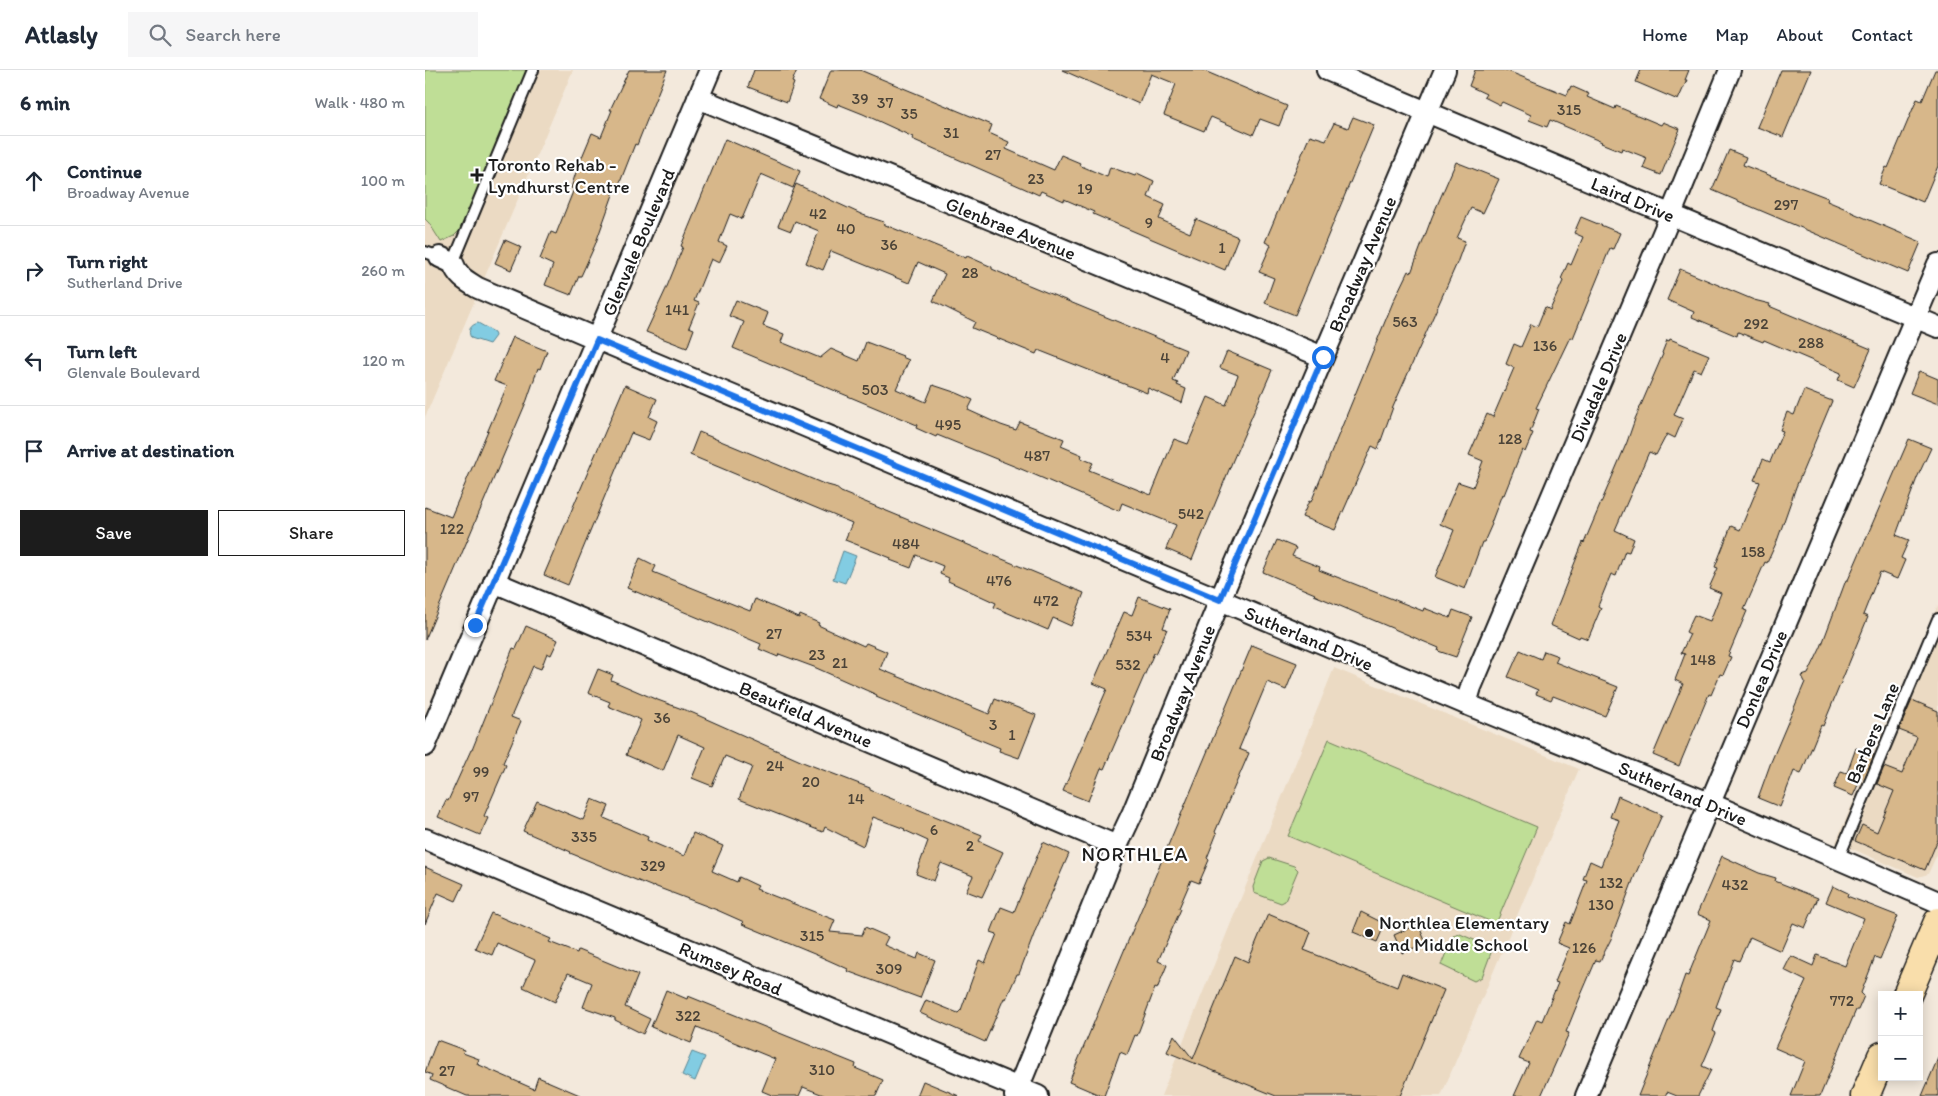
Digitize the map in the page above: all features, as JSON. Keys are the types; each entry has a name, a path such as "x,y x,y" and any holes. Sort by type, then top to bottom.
{"main road":[{"path":"1909,991 1938,922"},
{"path":"1865,1096 1878,1065"}],"street":[{"name":"Glenvale Boulevard","path":"425,746 709,70"},
{"name":"Laird Drive","path":"1327,70 1938,327"},
{"name":"Broadway Avenue","path":"1017,1092 1220,600 1445,70"},
{"name":"Divadale Drive","path":"1466,704 1471,687 1671,215 1730,70"},
{"name":"Glenbrae Avenue","path":"698,98 1323,357"},
{"name":"Sutherland Drive","path":"439,257 465,280 478,288 597,340 1466,704 1709,803 1938,902"},
{"name":"Donlea Drive","path":"1586,1096 1938,264"},
{"name":"Beaufield Avenue","path":"494,582 1117,846"},
{"name":"Rumsey Road","path":"425,839 1017,1092 1038,1096"}],"lane":[{"path":"439,257 533,70"},
{"name":"Barbers Lane","path":"1838,859 1938,619"}],"shaded area":[{"name":"Toronto Rehab - Lyndhurst Centre","path":"425,70 573,70 425,417"},
{"path":"1938,605 1938,852 1928,874 1918,877 1836,842"},
{"name":"Northlea Elementary and Middle School","path":"1334,668 1579,769 1441,1096 1161,1096"}],"green space":[{"path":"425,70 530,70 461,229 454,236 441,242 425,219"},
{"path":"1329,739 1537,827 1496,924 1288,836"},
{"path":"1269,858 1294,866 1298,870 1285,901 1281,903 1254,893 1253,887 1263,861"},
{"path":"1460,934 1486,945 1492,950 1482,977 1474,981 1441,965 1453,936"}],"water":[{"path":"478,323 494,332 495,336 489,344 471,338 470,328"},
{"path":"843,551 856,556 845,583 833,579"},
{"path":"692,1052 705,1057 695,1081 682,1075"}],"building":[{"path":"629,70 667,70 637,145 635,144 617,190 615,189 595,245 571,295 545,285 553,265 540,259 551,232 556,234 574,189 571,188 577,169 592,133 601,137 612,110 610,110"},
{"path":"754,70 797,70 787,102 748,87"},
{"path":"831,70 860,70 992,125 989,133 1009,142 1006,149 1054,170 1061,155 1107,177 1110,167 1135,176 1137,173 1154,181 1148,197 1165,205 1159,219 1190,233 1196,219 1238,237 1225,270 1093,214 1094,212 1064,199 1064,201 1041,191 1039,195 912,139 913,137 863,114 838,104 837,107 819,99"},
{"path":"1062,70 1202,70 1287,106 1279,126 1260,119 1253,135 1211,117 1204,131 1164,115 1176,84 1151,74 1139,104"},
{"path":"1475,70 1505,70 1567,95 1571,86 1589,94 1587,97 1615,109 1616,106 1661,125 1663,122 1680,129 1661,175 1643,168 1647,158 1622,148 1621,151 1550,120 1547,127 1529,120 1531,115 1502,102 1500,105 1484,97 1486,94 1469,86"},
{"path":"1641,70 1689,70 1685,80 1687,80 1678,100 1636,82"},
{"path":"1781,70 1811,70 1783,137 1757,127"},
{"path":"1935,70 1938,70 1938,166 1923,202 1879,184 1886,167 1888,168 1917,99 1922,101"},
{"path":"1353,117 1374,125 1295,315 1265,303 1274,278 1259,272 1271,245 1265,242 1310,135 1326,140 1334,123 1348,128"},
{"path":"725,139 800,171 793,188 761,174 742,219 730,214 719,242 727,246 719,263 711,259 694,301 699,303 689,327 694,329 687,348 646,332 666,289 683,247 681,246"},
{"path":"1729,150 1746,157 1743,165 1828,198 1827,201 1921,242 1908,273 1712,190"},
{"path":"1456,162 1499,179 1483,213 1471,208 1457,238 1465,241 1457,263 1393,407 1378,449 1372,446 1335,530 1302,517 1309,501 1311,502 1393,302 1408,271 1411,273 1432,217"},
{"path":"796,184 863,215 884,222 883,224 966,258 967,256 1024,283 1186,350 1173,381 1186,389 1182,403 1148,388 1147,393 1038,350 1036,354 972,328 975,322 933,301 945,274 918,262 909,283 831,251 823,270 806,263 819,231 795,221 791,231 778,226"},
{"path":"1581,217 1620,233 1613,249 1610,248 1573,338 1570,337 1536,408 1539,409 1530,432 1533,433 1525,452 1522,450 1504,495 1502,494 1492,524 1484,542 1482,542 1465,589 1435,577 1454,530 1440,524 1458,482 1473,487 1483,461 1469,455 1487,414 1493,417 1514,368 1506,364 1514,344 1521,347 1531,324 1537,327 1545,307 1550,310 1563,281 1561,279 1568,263 1571,265 1583,237 1574,233"},
{"path":"505,240 521,247 511,270 495,263"},
{"path":"1680,269 1754,300 1770,304 1769,306 1871,349 1854,387 1838,380 1841,373 1764,340 1763,342 1738,332 1737,336 1692,317 1694,312 1667,300"},
{"path":"736,300 768,313 763,326 784,334 781,342 820,358 831,349 859,361 866,342 903,356 909,360 896,389 926,402 933,385 957,393 973,400 968,410 1016,430 1020,422 1064,439 1061,446 1082,455 1081,458 1093,463 1089,470 1151,495 1174,439 1188,444 1208,397 1226,405 1238,375 1220,368 1227,351 1272,370 1192,560 1166,549 1176,525 1122,503 1119,511 937,435 936,437 916,428 917,425 733,348 744,322 729,316"},
{"path":"513,337 547,351 540,369 538,368 527,400 425,640 425,507 451,517 507,386 494,381"},
{"path":"1670,339 1709,355 1701,372 1694,369 1674,415 1683,419 1675,438 1667,434 1656,455 1649,452 1615,530 1634,539 1629,552 1625,551 1616,576 1611,574 1598,606 1601,608 1588,639 1580,636 1579,638 1550,625 1583,542 1627,442 1667,340 1669,341"},
{"path":"1919,371 1938,379 1938,404 1910,393"},
{"path":"625,385 657,399 649,417 657,421 649,440 631,433 568,585 544,575"},
{"path":"1804,390 1832,401 1796,487 1777,541 1767,563 1765,562 1744,610 1747,611 1728,656 1731,657 1723,675 1720,674 1711,695 1709,694 1679,766 1653,755 1683,684 1675,680 1685,654 1681,653 1690,634 1686,632 1694,615 1710,621 1721,593 1709,588 1718,568 1715,567 1731,526 1740,530 1760,482 1754,480 1763,459 1770,462 1783,431 1780,430 1787,412 1794,415"},
{"path":"699,432 835,487 841,492 1084,593 1071,626 1053,618 1048,630 994,607 996,603 948,581 949,578 940,574 943,566 916,555 911,568 845,540 852,523 690,455"},
{"path":"1909,439 1931,448 1917,478 1896,535 1909,540 1901,558 1905,560 1897,579 1880,572 1863,615 1868,617 1823,726 1821,725 1801,774 1794,771 1780,807 1758,798 1805,682 1802,676 1808,674 1821,647 1846,580 1848,580"},
{"path":"1277,540 1296,548 1292,556 1320,567 1319,570 1423,611 1424,608 1450,618 1453,610 1472,617 1456,657 1438,651 1439,648 1263,572"},
{"path":"640,558 656,566 653,572 750,611 755,599 799,618 800,615 819,623 818,625 864,646 866,643 885,651 887,652 880,669 989,714 995,699 1036,715 1019,758 999,751 1000,748 876,697 877,695 814,667 779,654 778,657 759,649 761,644 627,588"},
{"path":"1139,597 1170,609 1163,628 1167,629 1156,654 1154,653 1104,769 1101,768 1088,801 1063,791 1107,689 1093,683 1124,612 1132,615"},
{"path":"526,626 558,640 551,655 547,653 541,669 533,666 511,717 521,721 503,763 506,765 484,816 488,818 480,835 438,817 446,800 448,801 472,750 513,648 516,649"},
{"path":"1252,645 1297,663 1286,690 1267,682 1239,749 1249,753 1215,832 1217,833 1207,858 1209,860 1199,883 1191,880 1179,908 1181,909 1158,961 1167,965 1157,989 1155,988 1137,1036 1135,1035 1127,1055 1120,1052 1104,1096 1102,1096 1069,1082"},
{"path":"1520,650 1541,659 1544,651 1558,656 1555,662 1618,687 1605,716 1553,696 1551,700 1536,694 1538,690 1508,677"},
{"path":"598,669 613,675 611,680 693,713 805,763 982,835 979,841 1003,852 982,897 966,891 973,876 941,863 934,881 916,874 928,841 905,829 873,817 863,846 825,827 823,832 739,799 752,767 725,756 712,786 692,778 705,747 678,735 663,771 626,755 641,720 608,706 610,702 588,693"},
{"path":"1912,700 1938,711 1938,839 1925,870 1855,841 1862,825 1877,832 1894,791 1877,784 1884,767 1902,774 1917,737 1899,730"},
{"path":"1856,748 1874,755 1864,779 1861,778 1853,796 1834,788 1841,771 1847,773"},
{"path":"1618,796 1662,815 1635,875 1611,939 1600,961 1596,960 1566,1032 1569,1033 1541,1096 1514,1096 1529,1063 1519,1059 1537,1019 1542,1021 1558,983 1555,982 1569,948 1557,943 1566,922 1570,924 1587,880 1583,879 1590,861 1601,866 1619,820 1610,817"},
{"path":"592,799 609,806 604,818 648,837 647,840 684,856 693,833 723,846 712,871 737,882 739,877 758,886 756,889 835,920 830,932 862,935 865,927 888,937 884,945 917,959 919,953 935,960 920,998 847,971 848,969 742,924 744,922 717,910 653,887 570,853 523,831 537,801 583,820"},
{"path":"1043,842 1069,854 1036,929 1019,974 1017,974 1006,999 1004,998 985,1042 920,1013 926,1000 958,1013 961,1010 979,960 985,963 997,934 991,932 1001,907 1014,912"},
{"path":"1722,856 1759,873 1776,878 1775,881 1818,898 1805,928 1793,923 1781,951 1750,937 1739,961 1734,959 1716,1007 1721,1009 1713,1031 1716,1033 1702,1066 1711,1070 1698,1096 1677,1096 1667,1092 1665,1096 1638,1096 1685,975 1688,976 1711,920 1697,914"},
{"path":"425,867 464,884 456,901 438,893 425,924"},
{"path":"1833,886 1848,893 1847,896 1898,916 1880,959 1875,957 1861,993 1864,996 1858,1010 1856,1010 1820,1096 1791,1096 1805,1061 1775,1048 1806,981 1784,970 1791,956 1813,966 1817,955 1845,966 1864,918 1826,902"},
{"path":"1361,912 1385,924 1377,942 1353,932"},
{"path":"491,913 551,939 549,942 577,953 578,950 638,975 625,1007 650,1019 643,1034 615,1020 615,1018 583,1007 592,983 568,973 555,1002 523,987 535,960 497,943 492,955 475,948"},
{"path":"1268,914 1311,932 1304,950 1397,987 1402,973 1444,990 1400,1096 1276,1096 1167,1052 1174,1035 1193,1059 1235,956 1248,962"},
{"path":"1418,924 1426,943 1402,953 1394,935"},
{"path":"666,990 687,999 688,996 856,1064 855,1068 883,1080 876,1096 826,1096 803,1087 799,1096 774,1096 762,1091 775,1059 697,1027 691,1043 651,1027"},
{"path":"437,1040 464,1050 463,1053 479,1059 477,1064 534,1089 538,1077 582,1096 467,1096 430,1080 432,1075 425,1072"},
{"path":"1938,1058 1938,1096 1922,1096"},
{"path":"923,1081 959,1096 917,1096"}],"place":[{"name":"Toronto Rehab - Lyndhurst Centre","path":"477,175"},
{"name":"Northlea Elementary and Middle School","path":"1369,933"}],"district":[{"name":"NORTHLEA","path":"1135,854"}],"route":[{"path":"475,625 597,340 1220,600 1323,357"}]}
